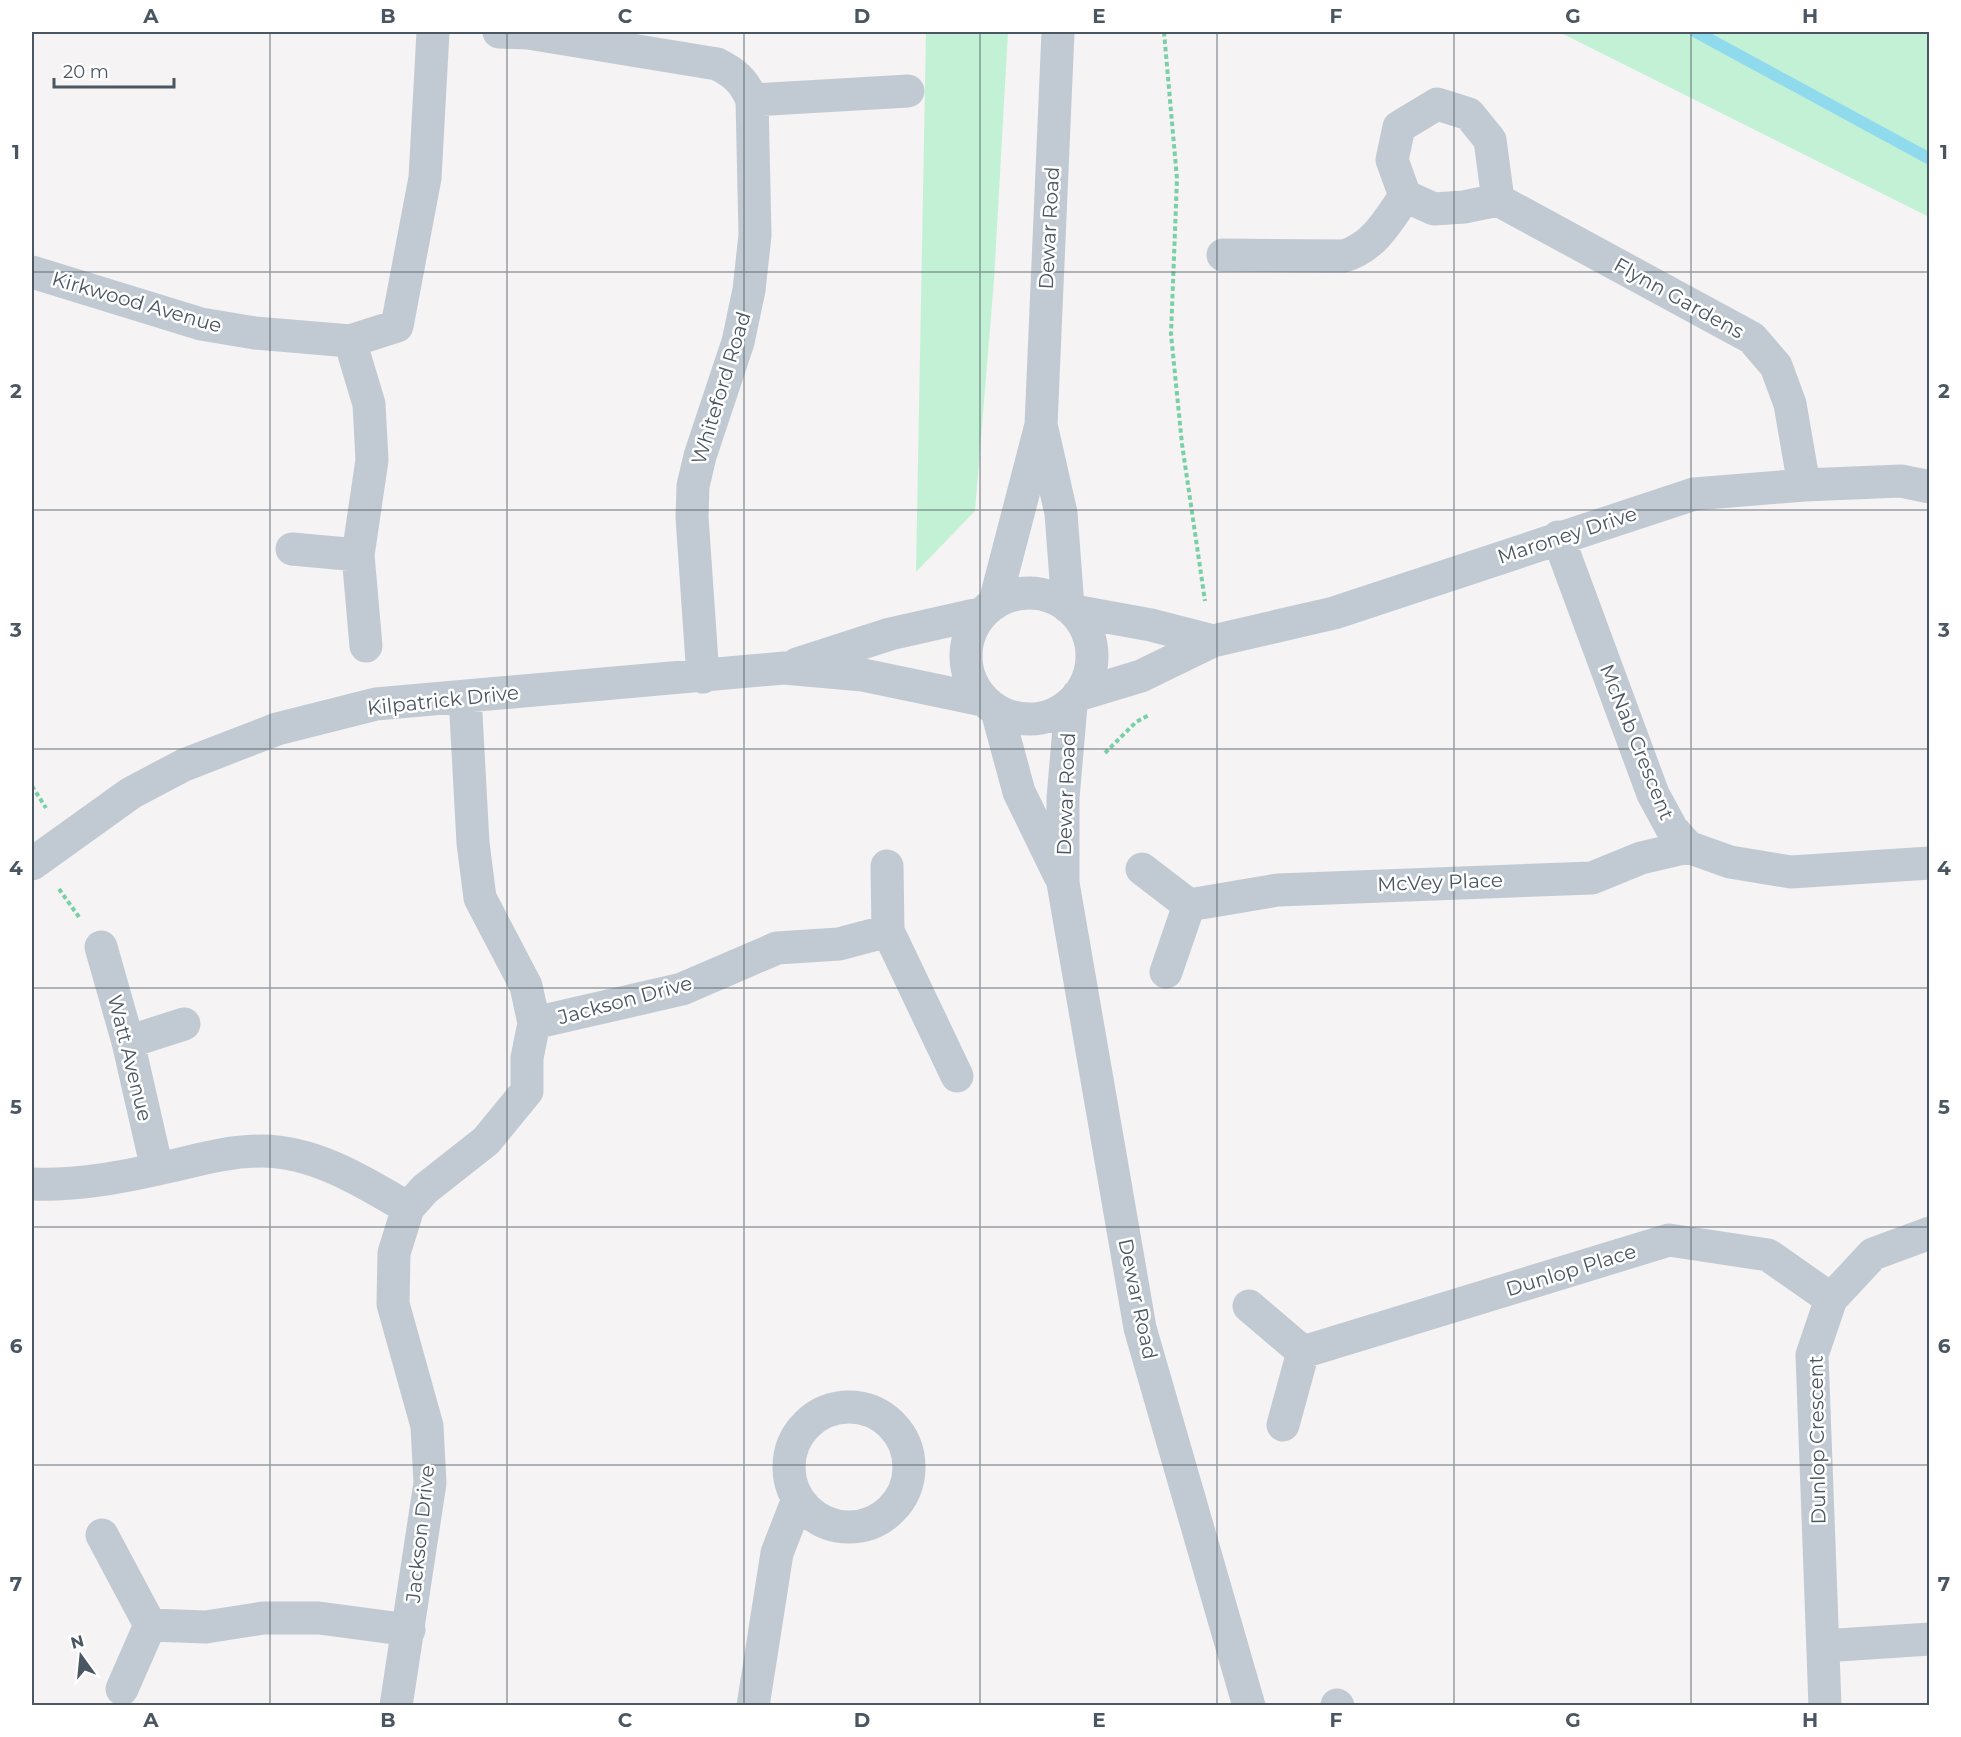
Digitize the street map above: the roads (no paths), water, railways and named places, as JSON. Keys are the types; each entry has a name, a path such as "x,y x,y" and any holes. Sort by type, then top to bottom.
{"street":[{"name":"Kirkwood Avenue","path":"32,272 201,324 255,333 350,341 397,326 425,178 433,32"},
{"path":"499,32 528,33 717,64 735,73 745,85 752,100 908,91"},
{"name":"Dewar Road","path":"989,608 1041,425 1058,32"},
{"name":"Whiteford Road","path":"703,677 692,517 693,486 699,456 738,342 749,290 755,235 752,100"},
{"path":"1437,104 1469,114 1490,140 1498,200 1464,207 1434,209 1405,196 1392,160 1399,127 1437,104"},
{"path":"1223,255 1344,256 1360,251 1375,238 1405,196"},
{"name":"Flynn Gardens","path":"1498,200 1752,338 1776,366 1790,404 1804,485"},
{"path":"350,341 369,404 372,460 358,555 366,646"},
{"name":"Dewar Road","path":"1041,425 1061,513 1071,609"},
{"name":"Maroney Drive","path":"1074,700 1141,676 1213,641 1334,613 1558,537 1694,494 1804,485 1901,481 1929,487"},
{"name":"McNab Crescent","path":"1558,537 1653,794 1672,829 1688,847"},
{"path":"292,549 358,555"},
{"path":"1028,592 1057,599 1071,609 1086,628 1092,648 1092,669 1084,688 1074,700 1052,715 1032,720 1014,718 990,705 973,685 967,658 972,630 989,608 1028,592"},
{"name":"Kilpatrick Drive","path":"784,668 890,634 989,608"},
{"name":"Maroney Drive","path":"1071,609 1213,641"},
{"name":"Kilpatrick Drive","path":"35,862 131,793 184,765 277,729 376,704 703,677 784,668 863,675 990,705"},
{"name":"Jackson Drive","path":"396,1706 430,1483 427,1426 393,1304 394,1253 408,1208 425,1189 486,1141 527,1091 527,1058 534,1023 526,987 480,898 473,843 465,696"},
{"name":"Dewar Road","path":"1074,700 1063,798 1063,884 1140,1328 1249,1706"},
{"name":"Dewar Road","path":"990,705 1018,792 1063,884"},
{"path":"1688,847 1730,862 1791,872 1929,862"},
{"name":"McVey Place","path":"1189,905 1278,890 1592,878 1641,858 1688,847"},
{"path":"887,866 888,931 957,1076"},
{"path":"1142,868 1189,905 1166,972"},
{"name":"Jackson Drive","path":"534,1023 682,989 777,948 839,944 888,931"},
{"name":"Watt Avenue","path":"100,947 128,1042 157,1169"},
{"path":"128,1042 184,1024"},
{"path":"32,1184 51,1185 108,1178 226,1153 262,1151 299,1157 352,1175 408,1208"},
{"name":"Dunlop Crescent","path":"1825,1706 1812,1355 1831,1299 1874,1254 1929,1233"},
{"name":"Dunlop Place","path":"1303,1352 1669,1240 1768,1255 1831,1299"},
{"path":"1249,1306 1303,1352 1283,1425"},
{"path":"753,1706 777,1553 798,1499"},
{"path":"102,1536 150,1625"},
{"path":"150,1625 206,1627 263,1618 319,1618 409,1630"},
{"path":"122,1689 150,1625"},
{"path":"1823,1646 1929,1639"}],"waterway":[{"path":"1696,32 1930,159"}]}
